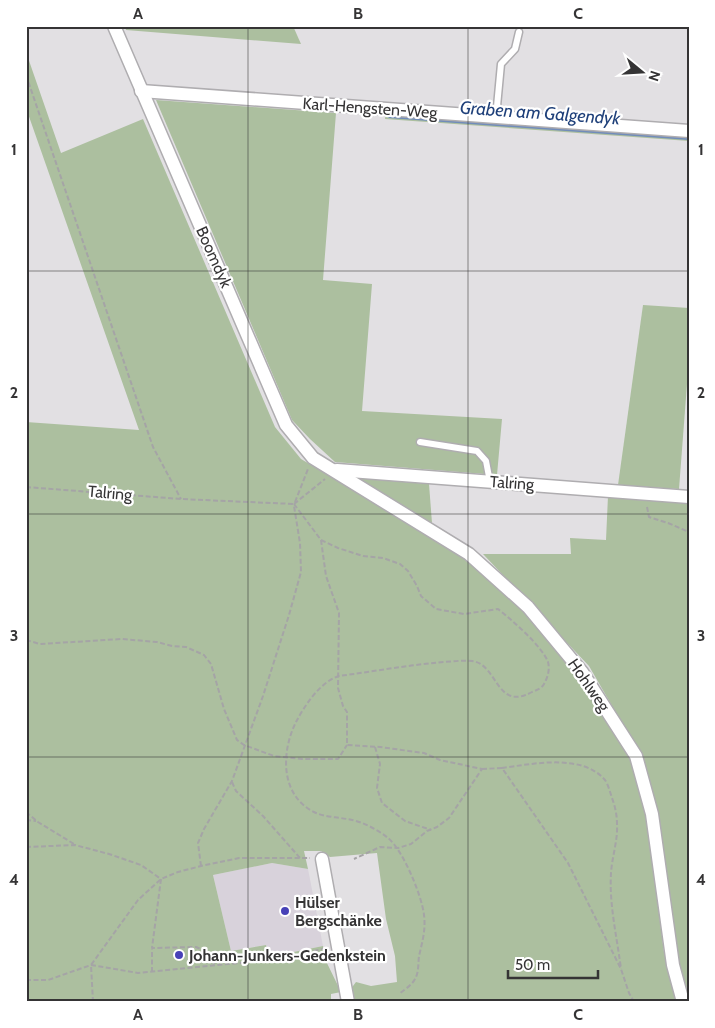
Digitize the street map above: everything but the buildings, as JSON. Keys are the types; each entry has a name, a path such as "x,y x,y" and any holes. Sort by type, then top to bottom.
{"street":[{"name":"Boomdyk","path":"114,26 286,425 312,458 335,470"},
{"name":"Karl-Hengsten-Weg","path":"141,91 689,131"},
{"name":"Talring","path":"335,470 689,497"},
{"name":"Hohlweg","path":"335,470 469,554 528,607 582,672 636,756 652,814 673,964 683,1002"},
{"path":"322,858 348,1001"}],"lane":[{"path":"496,117 501,64 516,49 519,32"},
{"path":"420,442 477,451 486,461 490,482"}],"path":[{"path":"26,75 153,447 180,499"},
{"path":"202,866 198,843 232,781 269,678 301,572 300,543 294,504 312,458"},
{"path":"294,504 335,470"},
{"name":"Talring","path":"26,486 180,499 294,504"},
{"path":"641,493 649,517 689,532"},
{"path":"294,504 321,540 363,556 382,558 400,564 408,571 417,586 420,596 436,609 464,614 498,609 545,655 549,664 549,673 543,686 529,694 516,697 505,694 485,668 474,661 423,664 339,676 324,685 305,706 288,738 285,765 288,779 298,800 314,812 370,826 390,839 398,848 405,862 422,906 425,928 416,977 399,994"},
{"path":"26,640 40,644 122,639 186,647 204,655 211,664 224,709 237,740 244,746 274,756 302,759 338,759 347,745 347,712 343,706 338,688 339,612 326,576 321,540"},
{"path":"347,745 424,753 440,760 482,769 565,762 580,765 605,780 616,812 618,825 611,873 610,896 622,969 629,993 634,1002"},
{"path":"376,747 380,764 377,788 382,803 405,821 431,830"},
{"path":"502,768 568,863 622,969"},
{"path":"354,859 380,847 398,848 411,844 449,818 482,769"},
{"path":"93,1002 90,965 138,900 161,879 178,872 238,858 300,858 263,816 236,791 232,781"},
{"path":"26,812 38,822 75,845 141,865 161,879"},
{"path":"26,820 38,822"},
{"path":"26,847 75,845"},
{"path":"152,972 152,948 161,879"},
{"path":"26,980 48,980 90,965 138,973 288,958 338,944"},
{"path":"152,948 196,947 206,951 212,958 215,966"}],"shaded area":[{"path":"272,863 308,869 323,946 269,957 265,945 231,951 213,875"}],"green space":[{"path":"125,26 293,26 301,44 126,30"},
{"path":"26,52 61,153 143,119 275,427 301,459 433,537 475,567 537,624 602,709 632,759 646,816 664,952 677,1002 354,1002 350,990 356,982 371,986 397,982 395,956 386,919 377,853 330,857 321,851 304,851 308,869 272,863 213,875 231,951 266,945 269,957 323,946 325,959 341,992 331,994 331,1002 26,1002 26,422 139,430 26,108"},
{"path":"156,100 336,113 323,280 372,284 362,411 502,419 497,475 335,462 292,420"},
{"path":"386,113 689,135 689,141 385,119"},
{"path":"643,305 689,308 689,358 679,489 618,485"},
{"path":"355,478 429,484 432,523"},
{"path":"608,496 689,503 689,996 679,963 660,826 645,763 589,666 483,554 571,554 570,538 606,540"}],"waterway":[{"name":"Graben am Galgendyk","path":"389,116 689,138"}],"place":[{"name":"Hülser Bergschänke","path":"285,911"},
{"name":"Johann-Junkers-Gedenkstein","path":"179,955"}]}
